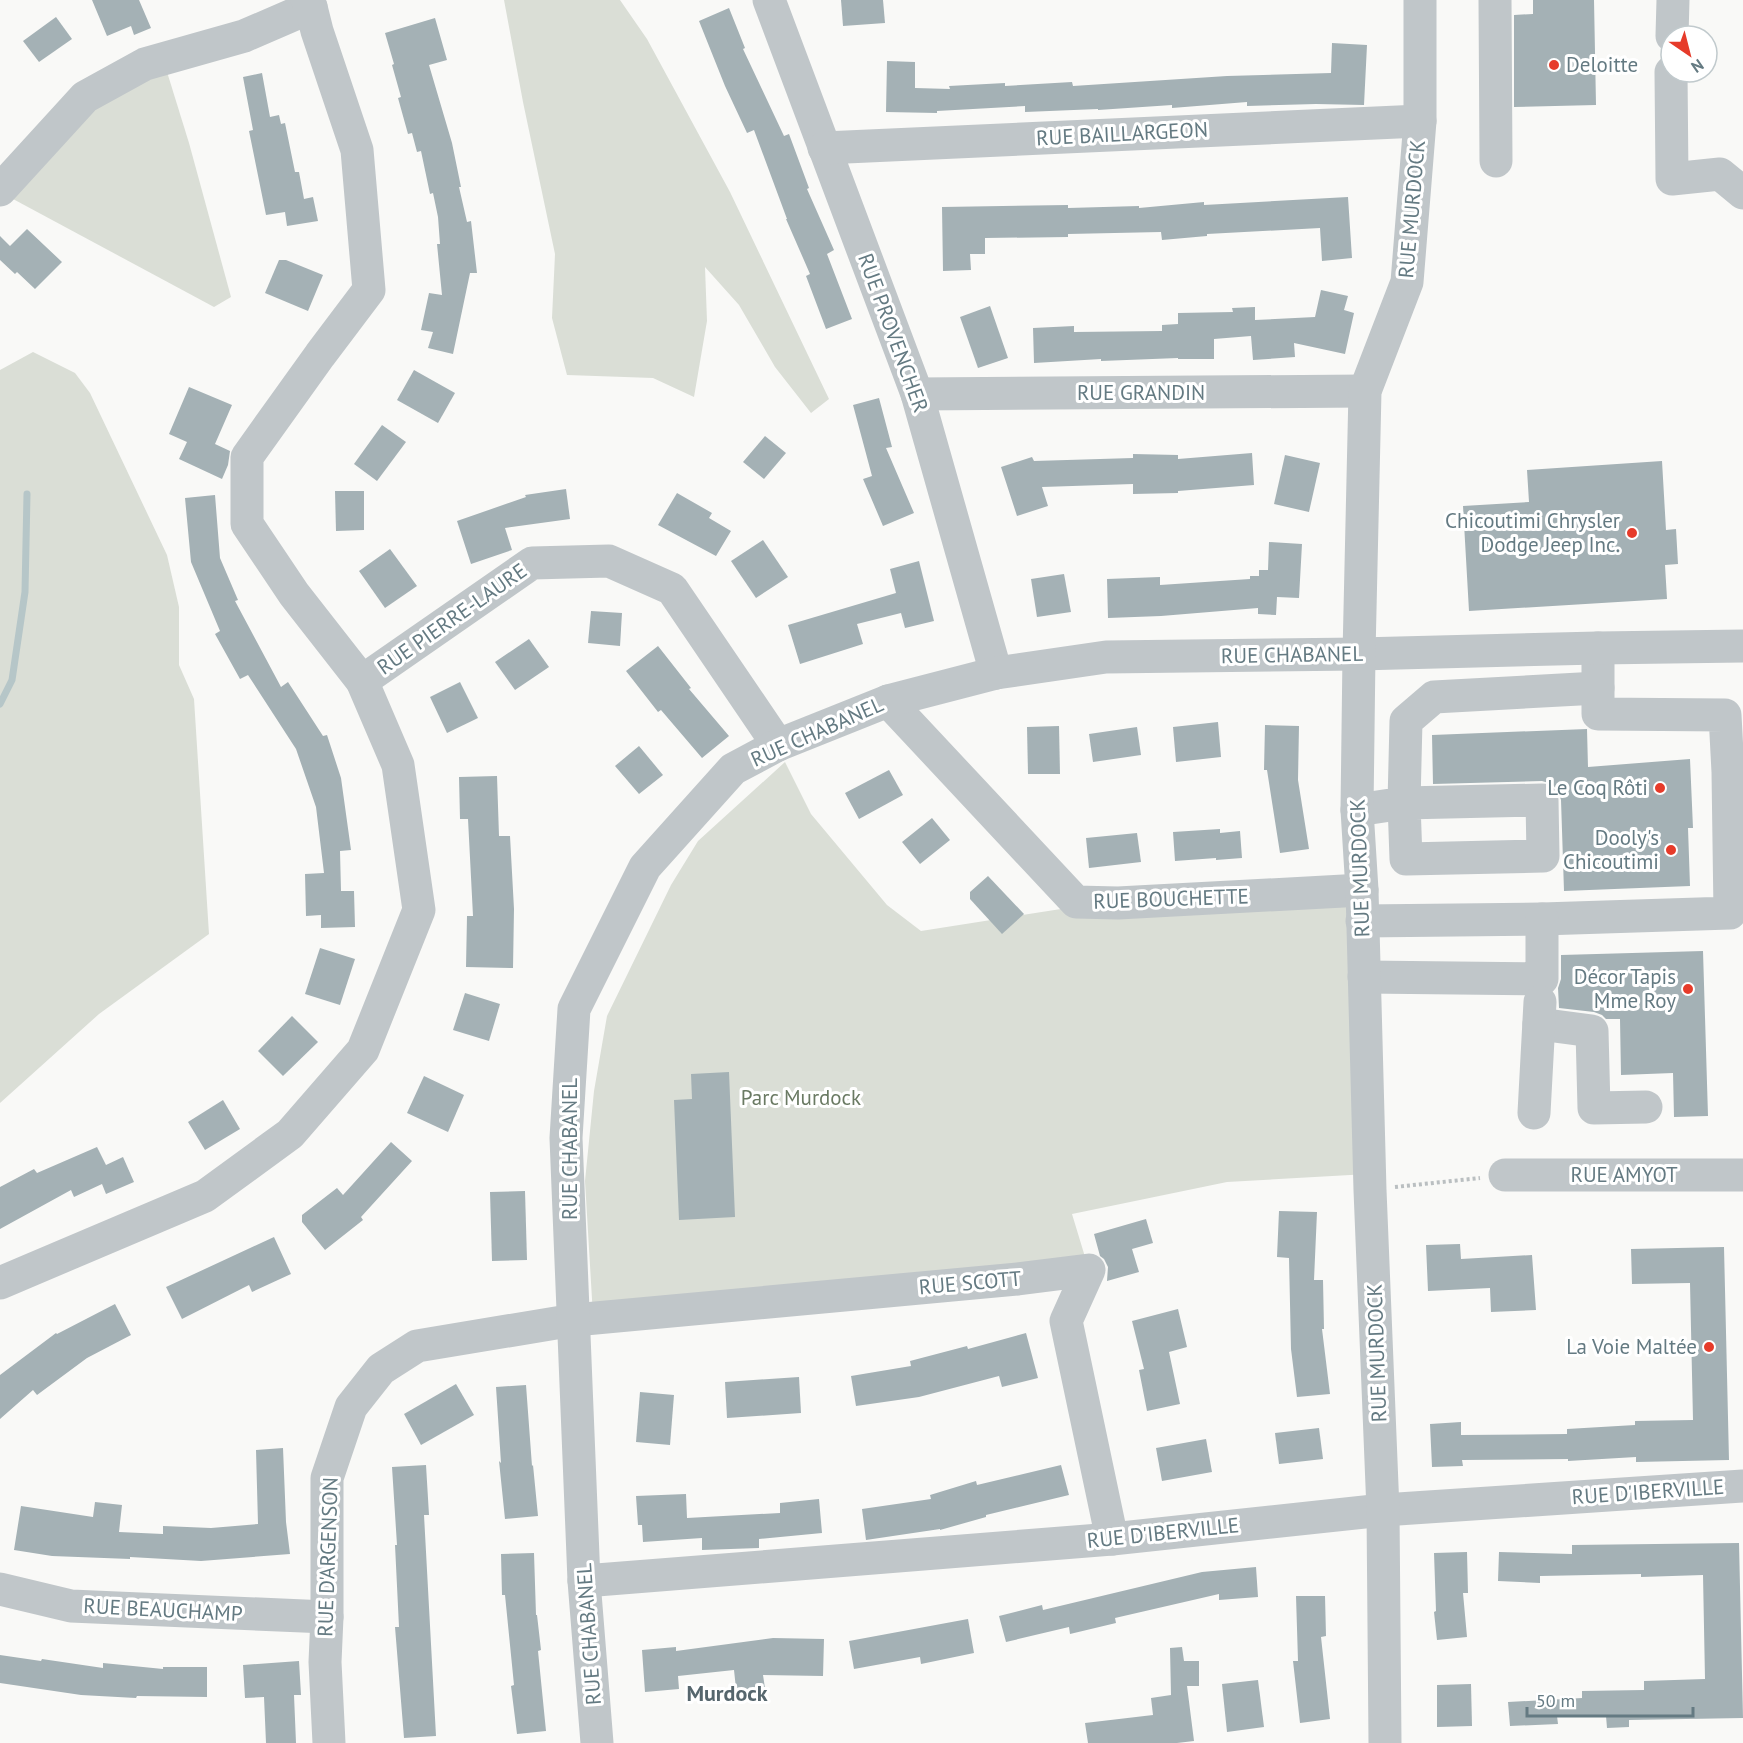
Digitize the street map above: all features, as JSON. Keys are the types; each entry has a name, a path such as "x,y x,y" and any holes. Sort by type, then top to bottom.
{"street":[{"name":"RUE PROVENCHER","path":"769,0 917,394 996,673"},
{"name":"RUE MURDOCK","path":"1385,1743 1383,1510 1357,810 1359,654 1365,391 1407,282 1420,121 1420,0"},
{"path":"1495,0 1496,161"},
{"path":"1672,24 1673,0"},
{"path":"0,190 86,97 145,64 244,36 309,3 357,150 369,290 247,457 247,524 294,594 362,681 398,765 419,910 363,1050 290,1134 205,1196 0,1283"},
{"path":"1671,84 1671,179 1720,174 1743,193"},
{"name":"RUE BAILLARGEON","path":"824,147 1420,121"},
{"name":"RUE GRANDIN","path":"917,394 1365,391"},
{"name":"RUE PIERRE-LAURE","path":"362,681 532,563 609,561 672,589 778,745"},
{"name":"RUE CHABANEL","path":"597,1743 584,1581 566,1138 574,1010 645,867 734,769 778,745 888,701 996,673 1106,657 1743,646"},
{"path":"1598,648 1598,714 1725,715 1736,772 1736,914"},
{"path":"1434,697 1438,652"},
{"path":"1357,810 1404,803 1406,721 1434,697 1598,688"},
{"name":"RUE BOUCHETTE","path":"888,701 1076,902 1362,906 1542,920 1736,914"},
{"path":"1534,1113 1542,980 1542,920"},
{"path":"1364,977 1542,980"},
{"path":"1539,1024 1592,1031 1594,1108 1646,1107"},
{"name":"RUE AMYOT","path":"1505,1175 1743,1175"},
{"name":"RUE SCOTT","path":"574,1320 1018,1279 1089,1270 1066,1321 1112,1539"},
{"name":"RUE D'ARGENSON","path":"329,1743 325,1662 327,1478 351,1407 381,1369 417,1346 574,1320"},
{"name":"RUE D'IBERVILLE","path":"584,1581 1112,1539 1383,1510 1743,1486"},
{"name":"RUE BEAUCHAMP","path":"0,1589 71,1606 327,1617"}],"path":[{"path":"1370,1190 1505,1175"}],"green space":[{"path":"504,0 620,0 647,39 730,192 829,399 811,413 775,367 739,305 705,267 707,321 694,397 653,378 567,375 552,318 555,254"},
{"path":"163,59 189,143 231,297 214,307 0,192 85,97"},
{"path":"33,352 75,373 90,393 167,555 179,607 179,665 194,699 209,934 99,1014 0,1103 0,370"},
{"name":"Parc Murdock","path":"785,762 811,814 887,905 921,931 1125,899 1351,890 1368,1174 1227,1182 1072,1214 1089,1270 593,1316 585,1181 594,1091 607,1016 671,885 698,841"}],"building":[{"path":"92,0 139,0 151,28 134,35 131,26 107,36"},
{"path":"841,0 883,0 885,23 843,26"},
{"name":"Deloitte","path":"1533,0 1594,0 1596,105 1514,107 1514,15 1533,14"},
{"path":"729,8 745,48 743,49 784,136 789,134 809,188 807,189 834,250 827,254 852,319 826,329 806,276 810,274 786,219 754,130 747,133 699,21"},
{"path":"56,17 72,39 39,62 23,41"},
{"path":"435,18 447,60 429,65 452,143 467,222 471,221 477,273 470,273 453,354 428,348 433,332 421,330 429,293 442,295 437,244 440,244 438,217 433,193 430,194 421,151 417,152 412,133 408,134 398,98 401,97 392,65 394,64 385,33"},
{"path":"1332,43 1367,45 1364,105 1247,106 1247,102 1172,108 1172,105 1025,112 1025,106 937,111 937,113 886,112 887,61 915,62 915,88 950,89 949,86 1005,83 1005,86 1072,82 1073,86 1227,76 1331,73"},
{"path":"262,73 270,117 279,115 281,124 285,123 295,172 299,172 304,199 313,197 318,221 287,226 285,212 266,215 249,131 253,130 243,77"},
{"path":"1348,197 1352,258 1322,261 1320,228 1207,234 1207,236 1162,240 1161,232 1068,234 1068,237 985,238 985,254 970,254 971,270 943,271 942,207 1068,205 1068,208 1139,206 1139,208 1204,202 1204,205"},
{"path":"27,229 62,262 35,289 0,260 0,236 10,246"},
{"path":"279,260 286,260 323,275 308,311 265,293"},
{"path":"1321,290 1348,296 1344,310 1354,313 1345,354 1294,343 1295,357 1253,360 1251,336 1214,339 1214,359 1101,361 1101,359 1034,363 1033,328 1074,326 1074,332 1162,331 1162,325 1178,324 1178,313 1233,312 1232,308 1255,307 1255,320 1315,317"},
{"path":"990,306 1008,358 978,368 960,317"},
{"path":"414,370 455,393 438,423 397,400"},
{"path":"189,387 232,405 215,444 230,451 228,465 222,479 179,459 187,442 169,434"},
{"path":"879,398 892,447 886,448 914,513 883,526 863,479 872,476 853,405"},
{"path":"382,425 406,442 377,481 354,464"},
{"path":"765,436 786,453 764,479 743,462"},
{"path":"1252,453 1254,485 1178,491 1178,493 1133,494 1133,484 1042,487 1048,506 1017,516 1001,467 1032,457 1034,461 1133,458 1133,454 1178,455 1178,459"},
{"path":"1285,455 1320,463 1309,512 1274,504"},
{"path":"1662,461 1666,530 1676,529 1678,564 1665,565 1667,599 1469,611 1463,506 1529,502 1527,470"},
{"path":"566,489 570,519 505,528 512,550 471,564 457,521 526,497 525,495"},
{"path":"335,491 364,491 364,530 336,531"},
{"path":"677,493 712,513 709,518 731,531 716,556 658,525"},
{"path":"215,495 220,558 238,600 235,601 281,687 288,682 323,736 327,735 341,778 351,850 340,851 341,891 354,891 355,927 321,928 321,915 306,916 305,874 324,873 316,807 296,749 248,675 240,679 215,634 220,631 191,562 185,498"},
{"path":"763,540 788,577 756,598 731,561"},
{"path":"1269,542 1302,544 1299,598 1277,597 1276,615 1258,614 1258,608 1108,618 1107,579 1160,577 1160,585 1250,579 1250,576 1259,576 1259,570 1268,570"},
{"path":"390,549 417,586 385,608 359,571"},
{"path":"919,561 934,621 905,628 901,613 857,624 863,644 800,664 788,625 896,593 890,569"},
{"path":"1064,574 1071,612 1037,617 1031,579"},
{"path":"591,611 622,613 620,646 588,643"},
{"path":"529,639 549,667 515,690 495,662"},
{"path":"658,646 691,688 689,689 729,736 702,758 661,710 658,712 626,671"},
{"path":"460,682 478,718 447,733 430,697"},
{"path":"1218,722 1221,757 1176,762 1173,727"},
{"path":"1265,725 1299,726 1298,780 1309,849 1280,853 1267,770 1264,770"},
{"path":"1059,726 1060,774 1028,774 1027,727"},
{"path":"1137,727 1141,755 1093,762 1089,734"},
{"path":"1587,729 1588,767 1690,759 1693,828 1688,828 1690,886 1564,891 1561,800 1552,784 1542,781 1433,784 1432,735"},
{"path":"639,746 663,775 639,794 615,766"},
{"path":"889,770 903,795 859,819 845,793"},
{"path":"497,776 499,836 510,836 514,909 513,968 466,967 467,916 473,916 468,819 460,819 459,777"},
{"path":"932,818 950,840 920,864 902,842"},
{"path":"1220,829 1220,833 1240,831 1242,858 1175,861 1173,832"},
{"path":"1137,833 1141,862 1089,868 1086,838"},
{"path":"988,876 1024,914 1002,934 970,899 970,892"},
{"path":"320,948 355,959 340,1005 305,994"},
{"path":"1703,951 1708,1116 1674,1117 1673,1073 1621,1075 1620,1019 1606,1019 1594,1012 1559,1008 1561,955"},
{"path":"465,993 500,1004 489,1041 453,1030"},
{"path":"292,1016 318,1042 283,1076 258,1051"},
{"path":"729,1072 735,1217 679,1220 674,1100 692,1099 691,1074"},
{"path":"424,1076 464,1095 448,1132 407,1113"},
{"path":"223,1100 240,1129 205,1150 188,1122"},
{"path":"391,1142 412,1161 361,1217 363,1220 325,1250 302,1222 302,1215 337,1188 343,1195"},
{"path":"97,1147 106,1165 123,1157 134,1182 106,1194 102,1184 74,1197 71,1190 0,1229 0,1187 34,1169 37,1173"},
{"path":"525,1191 527,1260 492,1261 490,1192"},
{"path":"1279,1211 1317,1212 1314,1280 1323,1280 1324,1329 1322,1329 1330,1394 1297,1397 1291,1349 1289,1258 1277,1257"},
{"path":"1146,1219 1153,1243 1132,1249 1139,1272 1107,1281 1108,1267 1100,1256 1094,1234"},
{"path":"274,1237 291,1274 252,1292 249,1285 182,1319 166,1287"},
{"path":"1460,1244 1461,1259 1532,1255 1536,1310 1491,1312 1490,1288 1428,1291 1426,1245"},
{"path":"1724,1247 1729,1460 1636,1462 1636,1457 1568,1461 1568,1459 1462,1460 1463,1466 1432,1467 1430,1424 1461,1422 1461,1435 1567,1434 1567,1429 1635,1425 1635,1421 1693,1420 1690,1283 1632,1284 1631,1249"},
{"path":"115,1304 131,1335 87,1358 37,1395 33,1390 0,1419 0,1375 56,1333"},
{"path":"1178,1309 1187,1347 1169,1352 1180,1404 1147,1411 1139,1370 1144,1369 1132,1321"},
{"path":"1026,1333 1038,1378 1002,1387 999,1376 919,1397 856,1406 851,1376 911,1366 910,1361 967,1346 968,1349"},
{"path":"799,1377 801,1413 727,1418 725,1382"},
{"path":"456,1384 474,1415 421,1445 404,1414"},
{"path":"526,1385 538,1516 505,1519 499,1461 501,1463 496,1387"},
{"path":"640,1392 674,1395 670,1445 636,1442"},
{"path":"1319,1428 1323,1459 1279,1464 1275,1433"},
{"path":"1206,1439 1212,1472 1162,1481 1156,1448"},
{"path":"283,1448 286,1522 290,1554 201,1561 52,1556 14,1550 21,1506 93,1517 95,1502 122,1505 119,1532 163,1534 163,1526 211,1528 258,1524 256,1450"},
{"path":"426,1465 429,1515 424,1515 436,1736 404,1738 395,1627 399,1627 392,1467"},
{"path":"1061,1465 1069,1495 986,1515 986,1517 940,1530 866,1540 862,1509 931,1499 930,1495 976,1481 977,1485"},
{"path":"686,1494 687,1518 780,1513 780,1503 819,1499 822,1533 759,1539 759,1548 702,1550 702,1538 643,1542 642,1525 638,1525 636,1496"},
{"path":"1739,1543 1743,1718 1629,1720 1629,1727 1607,1728 1606,1716 1557,1716 1558,1724 1510,1726 1508,1702 1582,1698 1582,1691 1644,1690 1644,1681 1705,1679 1703,1575 1540,1576 1540,1583 1498,1581 1499,1552 1572,1554 1572,1545"},
{"path":"1467,1552 1468,1593 1463,1593 1467,1637 1437,1640 1434,1612 1436,1611 1434,1553"},
{"path":"534,1553 536,1615 541,1650 538,1651 546,1731 517,1734 511,1686 514,1685 505,1595 502,1595 501,1554"},
{"path":"1256,1567 1258,1597 1219,1600 1219,1594 1115,1618 1116,1623 1070,1634 1069,1627 1006,1642 999,1616 1042,1605 1043,1610 1202,1572"},
{"path":"1296,1596 1325,1596 1326,1636 1321,1637 1330,1719 1300,1723 1293,1661 1298,1661"},
{"path":"968,1619 974,1653 921,1664 920,1657 854,1669 849,1641"},
{"path":"773,1638 824,1639 823,1676 763,1675 766,1695 737,1698 734,1670 678,1676 679,1689 645,1692 642,1650 676,1647 676,1651"},
{"path":"1182,1647 1184,1661 1199,1661 1199,1686 1187,1686 1194,1741 1088,1743 1085,1723 1153,1715 1151,1698 1171,1695 1170,1648"},
{"path":"0,1655 103,1668 103,1663 163,1669 163,1667 207,1667 207,1697 137,1696 136,1698 81,1695 0,1683"},
{"path":"299,1661 301,1695 294,1695 296,1743 266,1743 264,1697 245,1698 243,1665"},
{"path":"1258,1680 1264,1727 1227,1732 1222,1684"},
{"path":"1471,1684 1472,1726 1437,1727 1437,1685"}],"waterway":[{"path":"0,704 12,680 25,592 27,494"}],"place":[{"name":"Deloitte","path":"1554,65"},
{"name":"Chicoutimi Chrysler Dodge Jeep Inc.","path":"1632,533"},
{"name":"Le Coq Rôti","path":"1660,788"},
{"name":"Dooly's Chicoutimi","path":"1671,850"},
{"name":"Décor Tapis Mme Roy","path":"1688,989"},
{"name":"La Voie Maltée","path":"1709,1347"}],"district":[{"name":"Murdock","path":"727,1693"}]}
